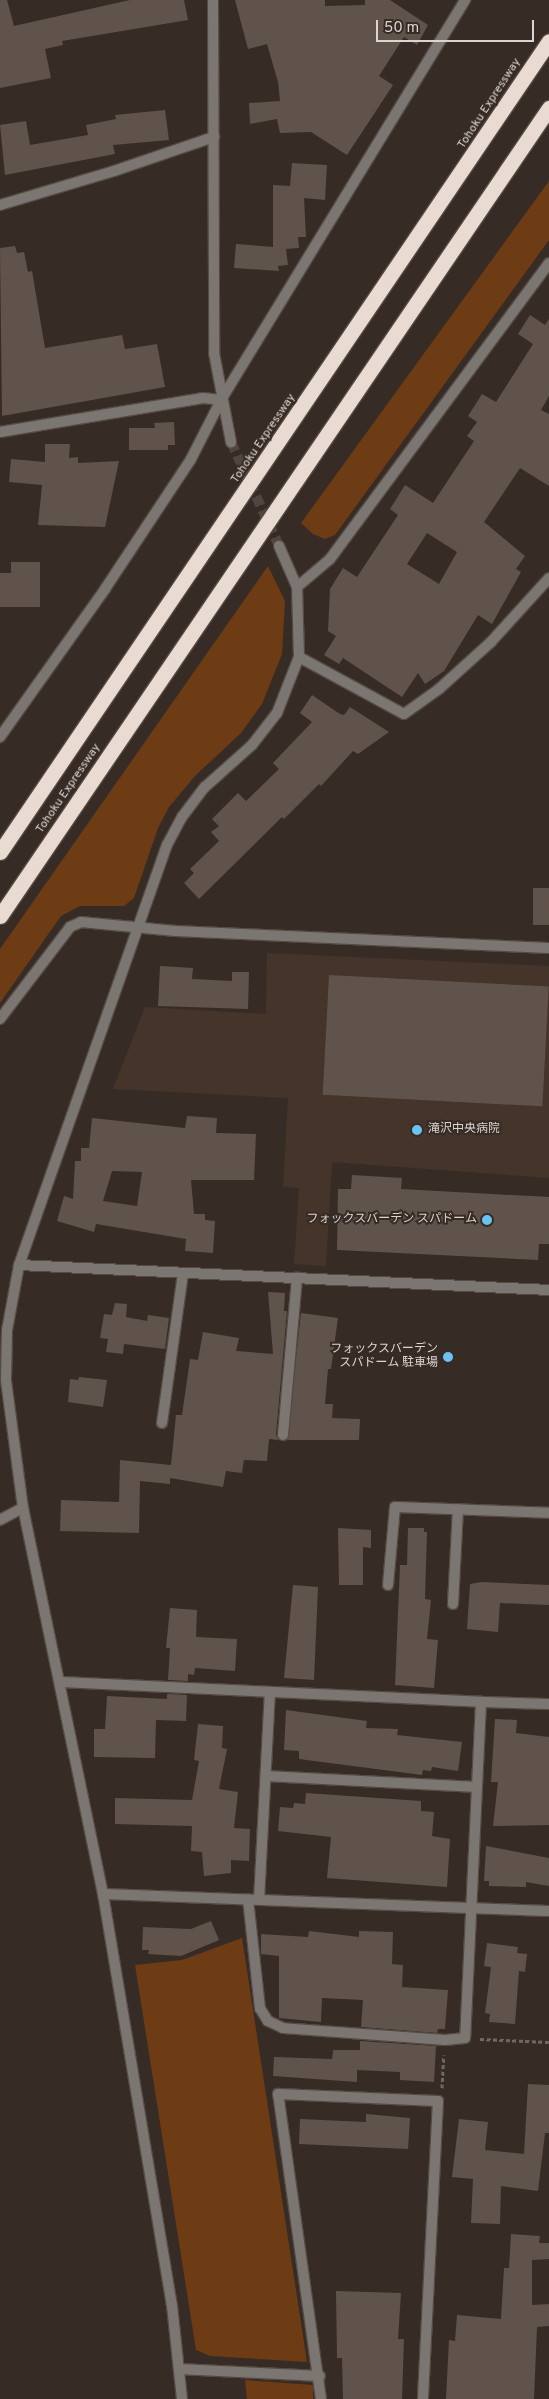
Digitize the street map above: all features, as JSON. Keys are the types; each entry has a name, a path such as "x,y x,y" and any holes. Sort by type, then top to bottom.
{"highway":[{"name":"Tohoku Expressway","path":"0,852 549,41"},
{"name":"Tohoku Expressway","path":"0,916 549,108"}],"street":[{"path":"213,0 214,353 231,442"},
{"path":"1,734 105,589 186,467 222,400 465,0"},
{"path":"0,205 114,171 214,137"},
{"path":"298,587 330,559 549,263"},
{"path":"0,432 203,398 222,400"},
{"path":"182,2399 179,2369 103,1894 61,1682 23,1508 6,1380 7,1330 19,1265 168,845 182,817 205,787 252,745 277,713 299,657 298,587 279,546"},
{"path":"299,657 404,714 439,690 484,648 548,581"},
{"path":"0,1019 70,927 81,922 140,926 176,931 549,948"},
{"path":"19,1265 549,1290"},
{"path":"162,1422 183,1273"},
{"path":"283,1434 297,1278"},
{"path":"388,1585 395,1507 549,1514"},
{"path":"0,1520 23,1508"},
{"path":"453,1604 458,1509"},
{"path":"61,1682 549,1704"},
{"path":"270,1692 266,1776 253,1900 260,2008 268,2021 283,2028 444,2040 466,2038 481,1702"},
{"path":"266,1776 478,1787"},
{"path":"103,1894 549,1911"},
{"path":"321,2399 320,2376 278,2094 438,2101 423,2399"},
{"path":"179,2369 320,2376"}],"path":[{"path":"466,2038 549,2042"},
{"path":"438,2101 442,2093 444,2040"}],"shaded area":[{"path":"549,181 549,240 335,535 325,539 313,534 301,523"},
{"path":"268,566 285,601 282,654 262,704 241,733 195,776 169,807 158,828 134,898 124,906 80,906 61,916 0,1003 0,949"},
{"name":"滝沢中央病院","path":"267,953 549,966 549,1178 332,1162 326,1266 294,1264 299,1188 283,1187 288,1098 113,1089 145,1007 266,1014"},
{"path":"242,1938 307,2362 210,2356 196,2350 135,1965 182,1960"},
{"path":"245,2380 313,2385 313,2399 247,2399"}],"building":[{"path":"0,0 7,0 14,26 130,0 184,0 188,20 62,41 63,45 45,49 51,78 0,88"},
{"path":"235,0 325,0 325,6 365,5 365,0 390,0 428,25 417,45 404,37 379,76 393,85 347,155 311,132 280,133 277,119 250,124 249,103 280,101 278,82 267,44 248,49"},
{"path":"165,110 169,140 113,145 115,154 5,175 0,125 26,121 30,145 88,135 86,125 116,119 115,115"},
{"path":"292,163 327,165 325,200 304,198 306,237 298,237 299,248 286,249 288,265 278,266 279,271 234,268 236,244 273,247 273,185 290,186"},
{"path":"15,246 17,253 24,252 28,272 32,271 45,348 122,335 125,349 157,344 165,387 2,416 0,248"},
{"path":"530,315 545,325 549,319 549,396 541,410 549,414 549,486 520,468 484,522 525,556 516,569 521,572 492,624 478,615 444,671 425,684 418,673 402,697 343,658 339,664 324,655 336,636 328,631 330,589 343,568 357,577 398,515 390,509 405,485 433,503 474,441 467,436 477,422 468,416 482,394 496,402 533,344 518,334","holes":["427,533 457,552 439,584 407,564"]},
{"path":"174,422 175,445 168,445 168,450 129,450 129,428 155,428 154,423"},
{"path":"45,444 70,444 69,458 78,457 78,463 119,461 105,527 38,525 42,485 9,482 11,459 45,462"},
{"path":"11,562 40,562 40,607 0,607 0,573 11,573"},
{"path":"312,695 340,714 344,715 350,707 389,732 358,754 353,751 321,786 319,784 284,819 282,817 199,899 184,883 194,873 190,869 219,841 211,832 219,826 212,819 238,793 246,801 279,769 273,763 312,722 300,713"},
{"path":"533,888 549,888 549,925 533,925"},
{"path":"160,966 193,968 192,979 232,981 232,972 249,972 248,1009 158,1006"},
{"name":"滝沢中央病院","path":"329,975 549,987 542,1106 323,1095"},
{"path":"187,1116 217,1118 216,1133 256,1134 254,1180 191,1180 194,1214 205,1214 205,1220 215,1221 213,1253 185,1251 186,1239 96,1224 94,1232 57,1221 64,1196 73,1199 75,1161 81,1161 81,1148 89,1148 92,1118 185,1128","holes":["112,1171 142,1172 137,1206 103,1201"]},
{"path":"352,1175 402,1178 401,1189 549,1197 549,1244 539,1244 538,1260 337,1250 338,1189 351,1189"},
{"path":"268,1292 285,1293 284,1311 287,1311 276,1434 278,1440 269,1439 267,1461 244,1460 242,1473 226,1471 223,1487 170,1478 170,1484 140,1481 139,1533 60,1531 61,1500 119,1502 120,1460 171,1465 176,1415 182,1415 190,1359 198,1360 203,1332 239,1338 236,1351 273,1354"},
{"path":"115,1303 127,1304 126,1317 147,1321 148,1315 169,1318 165,1349 124,1344 123,1354 106,1352 108,1339 100,1338 104,1314 112,1315"},
{"path":"301,1313 338,1318 331,1369 328,1369 325,1404 333,1404 332,1418 360,1419 359,1440 287,1440"},
{"path":"79,1377 107,1380 103,1407 68,1402 70,1379 78,1380"},
{"path":"338,1528 371,1530 371,1548 363,1547 363,1585 339,1585"},
{"path":"408,1528 424,1528 424,1532 427,1532 425,1599 431,1600 427,1639 438,1640 434,1688 395,1685 400,1565 407,1565"},
{"path":"482,1582 549,1585 549,1605 500,1603 498,1632 467,1629 470,1584"},
{"path":"293,1585 318,1587 314,1680 284,1678"},
{"path":"170,1608 197,1610 196,1637 237,1639 235,1671 195,1668 194,1675 188,1674 188,1681 168,1680 170,1648 166,1648"},
{"path":"167,1694 187,1695 186,1721 156,1720 155,1758 94,1757 94,1729 105,1729 107,1696 167,1699"},
{"path":"286,1710 367,1721 366,1728 398,1729 397,1735 462,1742 458,1771 432,1767 431,1771 423,1770 422,1775 299,1759 299,1751 284,1750"},
{"path":"495,1719 517,1720 516,1733 549,1737 549,1825 493,1826 498,1782 491,1782"},
{"path":"198,1724 223,1726 222,1748 227,1749 219,1789 238,1792 234,1828 250,1829 249,1861 231,1860 231,1873 204,1876 202,1852 191,1851 192,1826 115,1824 115,1798 192,1800 199,1761 194,1760"},
{"path":"306,1793 421,1801 421,1811 434,1812 432,1836 450,1839 447,1887 327,1878 331,1837 278,1831 280,1807 293,1808 294,1803 305,1804"},
{"path":"486,1846 549,1858 549,1886 526,1882 526,1887 489,1886 489,1881 484,1881"},
{"path":"211,1921 219,1940 181,1956 148,1954 149,1950 142,1950 143,1927 191,1929"},
{"path":"309,1931 359,1937 359,1931 393,1932 392,1964 403,1965 402,1987 448,1990 445,2029 438,2029 437,2033 361,2027 363,2000 322,1998 321,2022 279,2018 279,1956 261,1954 261,1934 308,1937"},
{"path":"487,1943 518,1947 517,1953 527,1954 525,1972 519,1971 515,2024 489,2022 490,2014 485,2013 491,1967 484,1966"},
{"path":"360,2041 436,2046 434,2082 400,2080 400,2072 357,2070 357,2082 273,2076 274,2057 332,2059 333,2050 360,2050"},
{"path":"528,2084 549,2085 549,2133 545,2133 538,2191 501,2186 500,2224 471,2223 473,2179 452,2177 459,2119 488,2122 485,2150 524,2154"},
{"path":"366,2114 410,2118 408,2149 299,2144 300,2119 366,2122"},
{"path":"511,2234 540,2236 539,2243 549,2243 549,2259 532,2260 532,2305 549,2304 549,2326 537,2327 534,2399 446,2399 449,2340 455,2341 457,2315 501,2319 504,2268 509,2268"},
{"path":"336,2291 401,2293 398,2339 404,2339 402,2399 343,2399 342,2358 337,2358"}],"tunnel":[{"path":"231,442 279,546"}],"place":[{"name":"滝沢中央病院","path":"417,1130"},
{"name":"フォックスバーデン スパドーム","path":"487,1220"},
{"name":"フォックスバーデン スパドーム 駐車場","path":"448,1357"}]}
